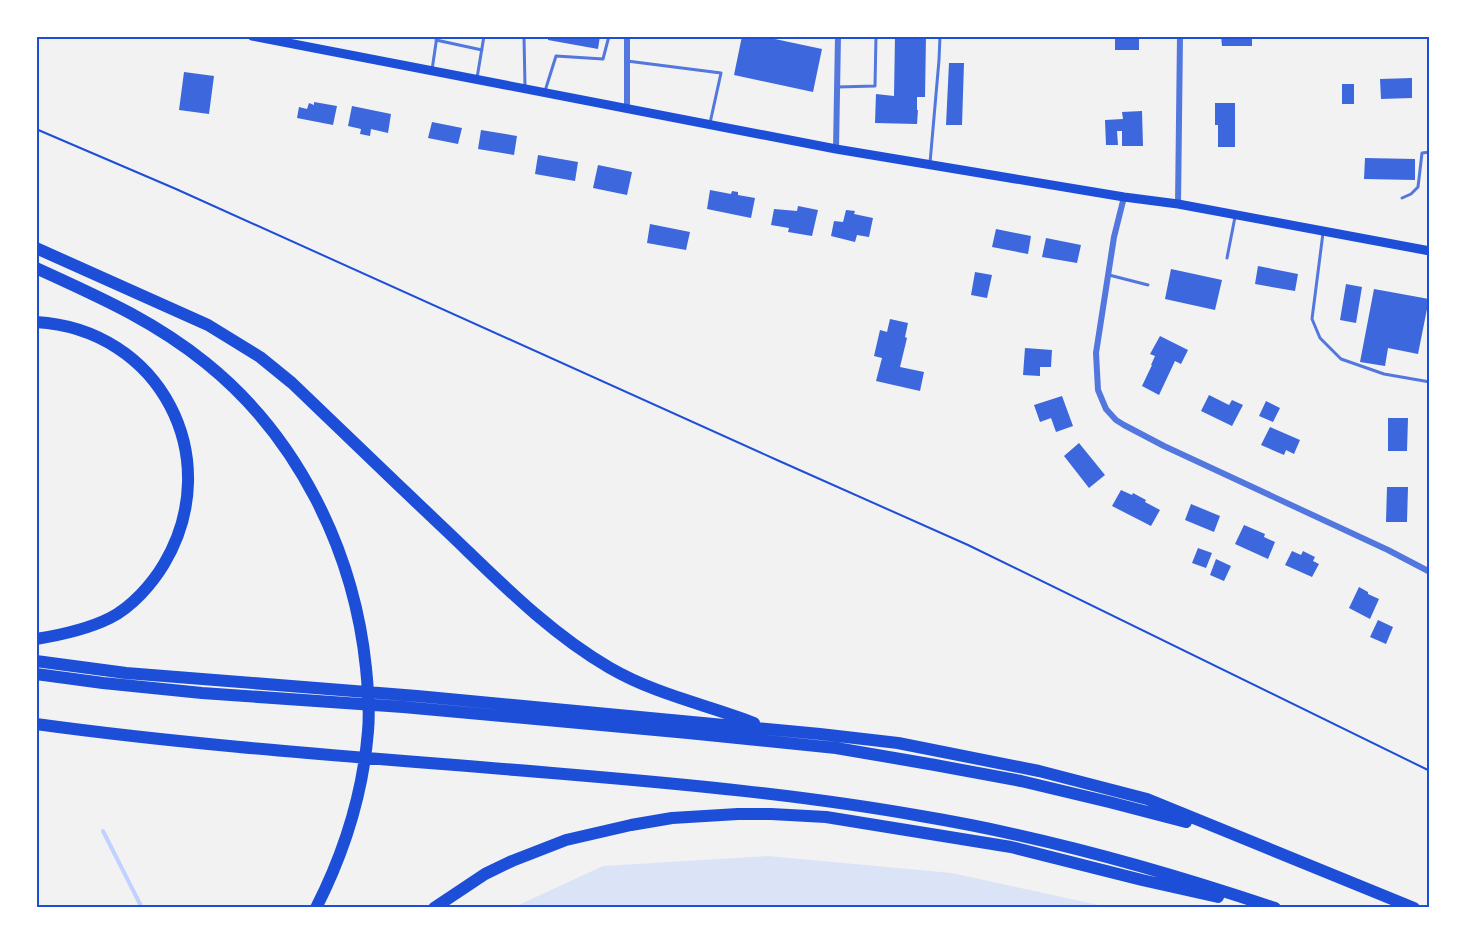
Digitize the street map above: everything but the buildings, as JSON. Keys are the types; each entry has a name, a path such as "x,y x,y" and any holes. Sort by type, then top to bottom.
{"highway":[{"path":"36,248 208,325 260,357 292,383 538,617 573,645 630,679 660,692 734,715 769,729"},
{"path":"36,268 115,304 149,323 182,344 207,364 257,411 296,464 323,513 351,589 364,650 369,729 362,777 350,822 334,870 316,908"},
{"path":"36,322 73,327 94,334 133,359 149,375 164,395 175,416 185,448 189,482 181,528 172,550 146,588 111,617 81,629 36,639"},
{"path":"36,662 126,673 417,696 898,743 1039,771 1147,799 1414,908"},
{"path":"36,674 202,693 403,707 836,748 967,771 1109,802 1182,821 1287,856"},
{"path":"36,724 172,740 670,783 822,801 922,816 1069,847 1275,908"},
{"path":"434,908 485,874 566,840 622,826 703,815 738,814 782,814 826,818 1011,847 1267,908"}],"main road":[{"path":"252,36 836,149 1178,204 1430,250"}],"street":[{"path":"627,36 627,109"},
{"path":"836,149 838,36"},
{"path":"1178,204 1180,36"},
{"path":"1124,197 1113,237 1098,337 1096,372 1098,390 1106,409 1116,420 1164,446 1388,550 1430,572"}],"lane":[{"path":"476,79 484,36"},
{"path":"524,36 525,89"},
{"path":"545,93 556,56 603,59 609,36"},
{"path":"837,87 875,86 876,36"},
{"path":"930,165 940,36"},
{"path":"432,71 436,38 482,50"},
{"path":"627,62 721,73 710,124"},
{"path":"1402,198 1411,194 1418,187 1422,153 1430,152"},
{"path":"1227,258 1235,215"},
{"path":"1323,231 1312,319 1320,338 1341,359 1384,374 1430,382"},
{"path":"1108,275 1148,285"}],"path":[{"path":"36,129 177,189 968,545 1430,771"}],"shaded area":[{"path":"768,856 952,873 1112,908 512,908 603,866"}],"waterway":[{"path":"103,831 142,908"}]}
